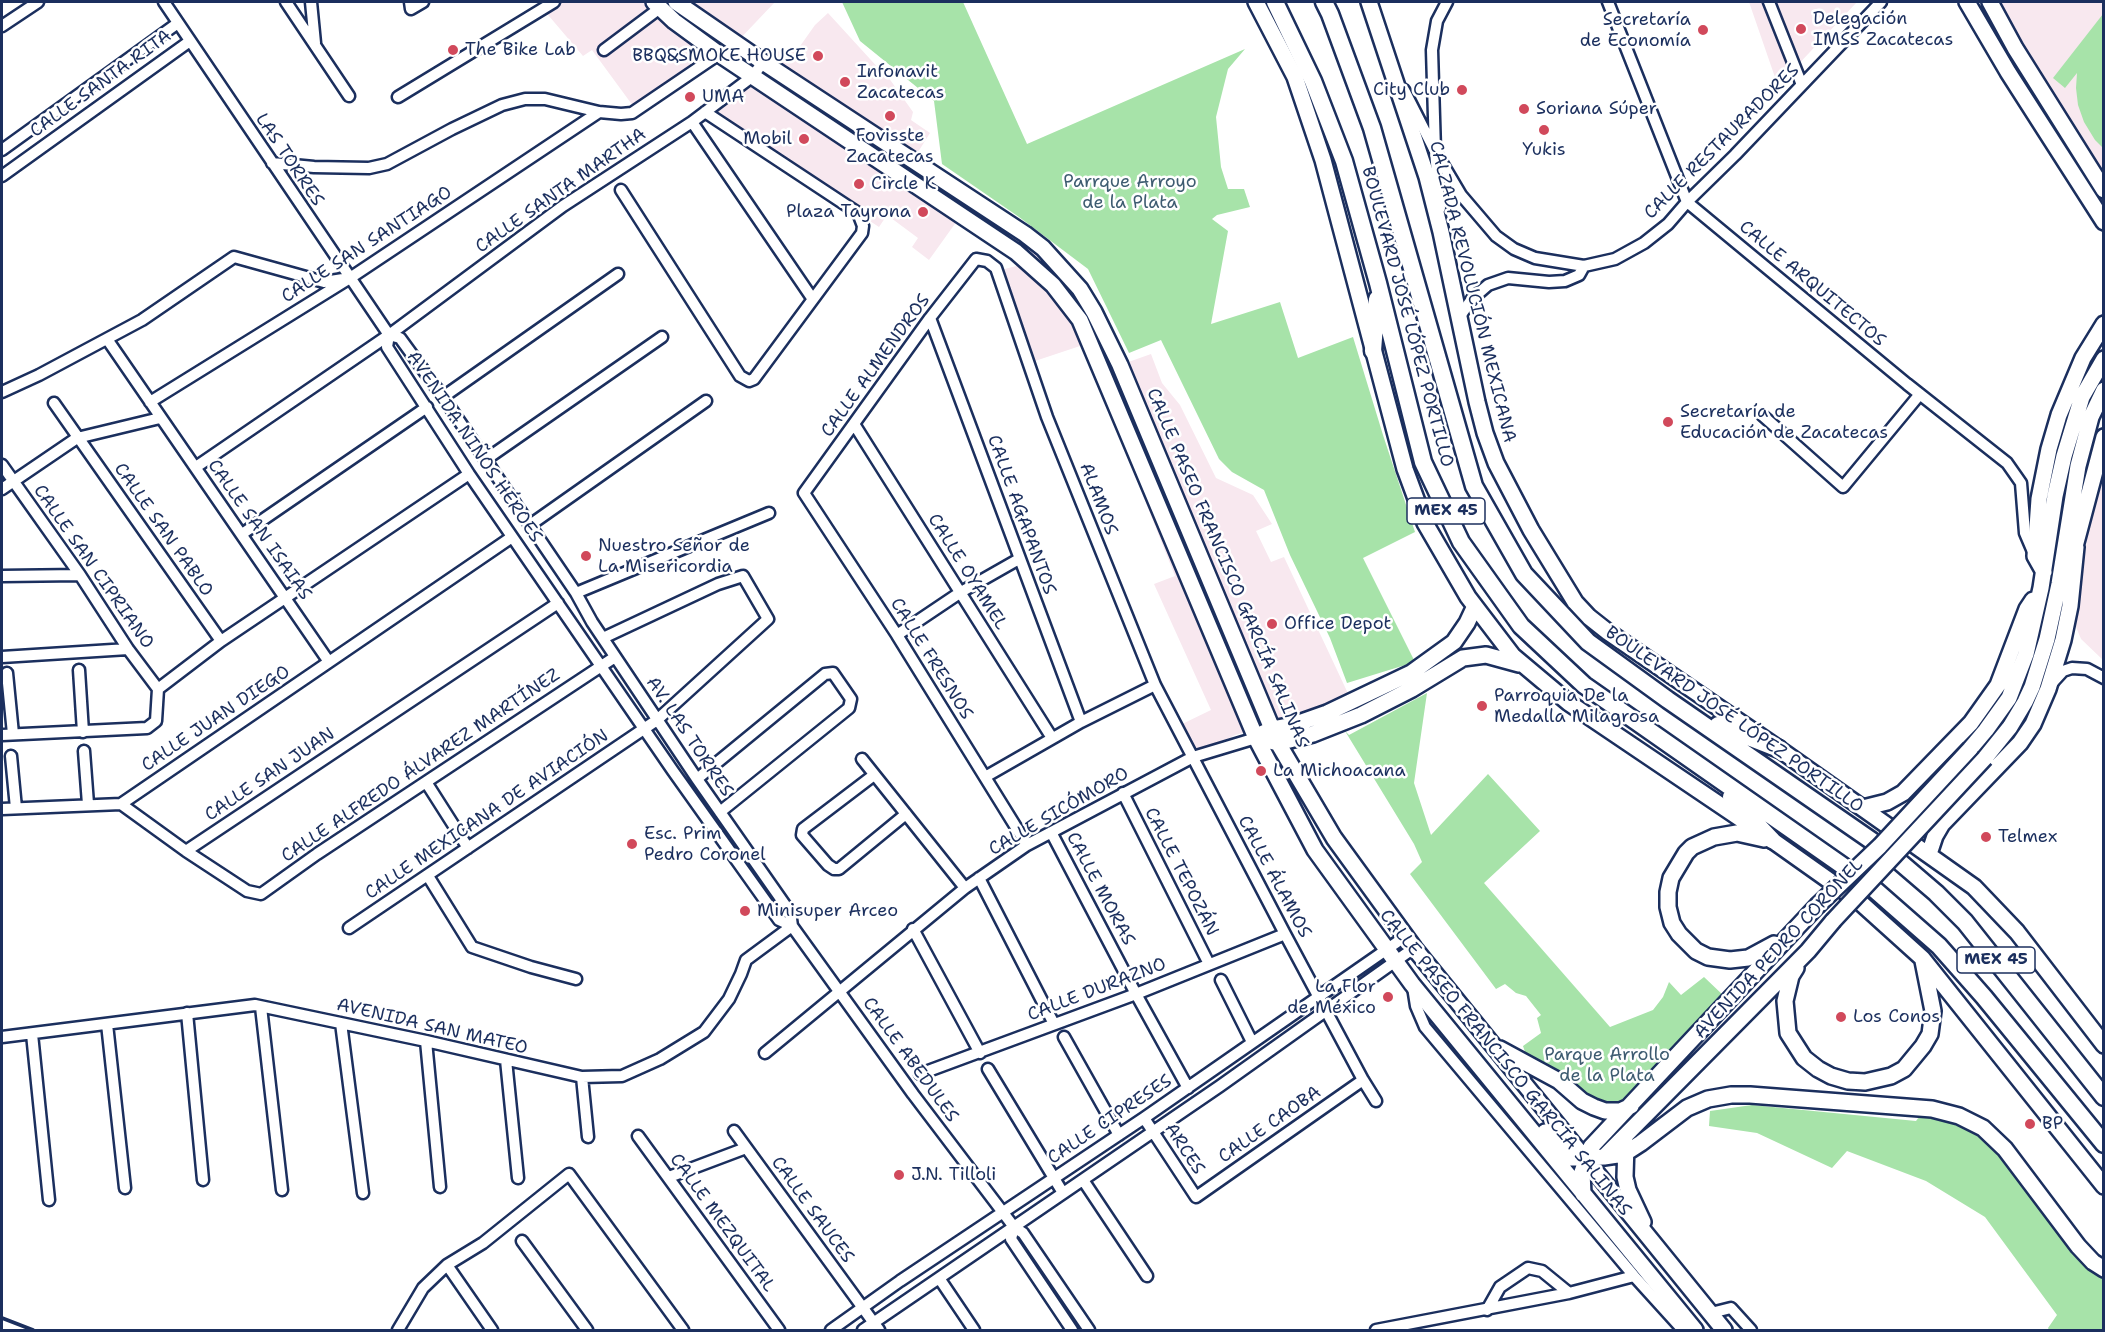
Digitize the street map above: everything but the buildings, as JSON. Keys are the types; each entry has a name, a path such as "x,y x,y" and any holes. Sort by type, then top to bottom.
{"main road":[{"name":"CALLE PASEO FRANCISCO GARCÍA SALINAS","path":"676,2 1024,234 1043,248 1080,289 1120,365 1275,736 1334,838 1410,942 1724,1330"},
{"path":"1256,2 1295,77 1323,160 1405,469 1425,523 1475,606 1513,656 1569,703 1861,903 1922,958 2103,1186"},
{"name":"BOULEVARD JOSÉ LÓPEZ PORTILLO","path":"1275,2 1313,81 1344,161 1378,283 1423,462 1461,542 1521,626 1584,685 1843,866"},
{"name":"BOULEVARD JOSÉ LÓPEZ PORTILLO","path":"1324,2 1372,128 1474,486 1524,574 1588,642 1872,841"},
{"name":"CALZADA REVOLUCIÓN MEXICANA","path":"1369,2 1427,177 1460,316 1477,402 1496,463 1531,530 1575,602 1608,632 1974,887 1996,908 2023,940 2103,1045"},
{"path":"1967,2 2002,63 2103,222"},
{"path":"1990,2 2015,48 2103,190"},
{"name":"CALLE PASEO FRANCISCO GARCÍA SALINAS","path":"657,5 674,21 719,54 1003,242 1053,285 1080,320 1256,738 1315,850 1412,984 1583,1194 1681,1323 1695,1330"},
{"path":"829,126 838,111"},
{"path":"1373,351 1378,283"},
{"path":"2044,572 2034,556 2036,523 2049,449 2059,415 2083,358 2103,324"},
{"path":"2083,358 2103,339"},
{"name":"AVENIDA PEDRO CORONEL","path":"1586,1159 1591,1147 1817,906 1880,846 1970,749 1999,713 2016,683 2026,654 2041,588 2055,496 2064,456 2082,398 2103,359"},
{"name":"AVENIDA PEDRO CORONEL","path":"1604,1157 1808,951 1833,921 1985,758 2010,727 2032,687 2047,639 2059,584 2078,466 2091,417 2103,390"},
{"name":"AVENIDA PEDRO CORONEL","path":"2059,584 2076,547 2103,437"},
{"path":"1929,854 1937,831 2020,743 2033,724 2048,689 2065,629 2076,547"},
{"path":"1863,808 1887,802 1898,796 1958,737 1985,704 2006,668 2027,609 2041,588"},
{"path":"1256,738 1313,734 1358,708 1454,642 1475,606"},
{"path":"1358,708 1412,689 1463,658 1486,655 1523,666"},
{"path":"1668,700 1725,729 1779,749"},
{"path":"1706,771 1772,840"},
{"path":"1898,796 1908,813 1921,825 1937,831"},
{"path":"1772,840 1737,833 1714,837 1692,847 1671,878 1668,907 1672,923 1687,944 1708,957 1718,959 1748,958 1760,953 1794,930"},
{"name":"MEX 45","path":"1901,863 1965,922 2103,1097"},
{"name":"MEX 45","path":"1874,889 1939,946 2027,1048 2103,1144"},
{"path":"1808,951 1791,976 1785,1001 1788,1033 1804,1058 1831,1076 1848,1081 1865,1082 1886,1078 1904,1069 1930,1035 1933,1011 1922,958"},
{"path":"1494,1046 1559,1081 1582,1101 1594,1107 1605,1111 1620,1111 1631,1106"},
{"path":"1465,1048 1499,1078 1563,1152 1572,1158 1586,1159 1624,1154 1687,1108 1708,1099 1731,1095 1932,1109 1959,1116 1983,1128 2005,1149 2078,1246 2103,1269"},
{"path":"1630,1132 1624,1154 1625,1177 1628,1190 1653,1243"},
{"path":"1583,1194 1581,1182 1586,1159"}],"street":[{"path":"2,26 38,2"},
{"name":"LAS TORRES","path":"164,2 389,335"},
{"path":"286,2 349,96"},
{"path":"311,2 315,44"},
{"path":"410,2 411,9 423,2"},
{"path":"398,97 554,2"},
{"path":"1441,232 1435,151 1432,50 1437,21 1447,2"},
{"name":"CALLE ARQUITECTOS","path":"1608,2 1687,202 2007,463 2021,483 2025,532 2034,556"},
{"path":"1769,2 1802,85"},
{"name":"CALLE RESTAURADORES","path":"1390,63 1435,151 1461,195 1496,236 1514,249 1535,258 1584,266 1615,259 1644,243 1668,224 1881,2"},
{"path":"604,50 657,5"},
{"name":"CALLE SANTA RITA","path":"2,150 178,23"},
{"name":"CALLE SANTA RITA","path":"2,176 190,40"},
{"path":"272,163 314,167 369,168 387,164 502,105 525,99 545,99 599,112 632,113 719,54"},
{"name":"CALLE SANTA MARTHA","path":"196,467 389,335 563,206 692,122 753,76 763,62"},
{"name":"CALLE SAN SANTIAGO","path":"150,402 350,278 599,112"},
{"path":"621,190 740,376 749,381 754,379 862,233 863,226 858,213 705,112"},
{"path":"692,122 812,298"},
{"path":"2,392 39,375 142,320 234,257 324,282 350,278"},
{"name":"CALLE ALMENDROS","path":"804,493 976,258"},
{"name":"ALAMOS","path":"976,258 987,261 996,268 1047,417 1155,686 1193,757"},
{"path":"1460,316 1472,298 1488,285 1508,278 1549,282 1565,281 1579,275 1584,266"},
{"path":"443,397 618,274"},
{"name":"CALLE AGAPANTOS","path":"930,318 1081,722"},
{"name":"AVENIDA NIÑOS HÉROES","path":"558,603 469,474 387,347 389,335 400,338 443,397 576,593"},
{"path":"485,460 662,337"},
{"name":"CALLE SAN ISAIAS","path":"107,339 329,662"},
{"path":"1762,415 1843,487 1920,394"},
{"path":"530,525 706,401"},
{"name":"CALLE SAN PABLO","path":"54,403 221,641"},
{"path":"242,534 427,407"},
{"path":"2,489 77,438 160,417"},
{"name":"CALLE OYAMEL","path":"854,424 1052,738"},
{"name":"CALLE SAN CIPRIANO","path":"2,465 80,574 128,649 158,688"},
{"path":"2,735 147,728 156,722 158,688 221,641 469,474"},
{"path":"489,502 506,491"},
{"name":"CALLE FRESNOS","path":"804,493 897,635 1027,845"},
{"path":"576,593 769,513"},
{"name":"CALLE JUAN DIEGO","path":"121,804 512,537"},
{"path":"533,567 550,555"},
{"path":"897,635 961,592 1019,559"},
{"path":"2,576 80,574"},
{"name":"CALLE MEXICANA DE AVIACIÓN","path":"349,928 657,720 768,619 743,576 718,584 603,638"},
{"name":"AV. LAS TORRES","path":"576,593 657,720 790,912 792,926"},
{"name":"AV. LAS TORRES","path":"558,603 779,920 792,926"},
{"name":"CALLE SAN JUAN","path":"186,851 558,603"},
{"path":"2,657 128,649"},
{"name":"CALLE ALFREDO ÁLVAREZ MARTÍNEZ","path":"186,851 247,891 261,894 317,854 615,657"},
{"path":"2048,689 2063,671 2072,668 2087,669 2103,678"},
{"path":"79,670 82,732"},
{"path":"8,673 14,734"},
{"path":"697,778 825,674 833,673 851,699 849,708 720,812"},
{"path":"985,777 1081,722 1155,686"},
{"name":"CALLE SICÓMORO","path":"765,1053 965,888 1027,845 1193,757 1256,738"},
{"path":"84,751 88,804"},
{"path":"11,756 16,807"},
{"name":"CALLE ÁLAMOS","path":"1193,757 1362,1080 1376,1101"},
{"path":"862,759 965,888"},
{"path":"874,775 803,829 802,836 828,865 839,869 906,814"},
{"path":"426,782 468,848"},
{"name":"CALLE TEPOZÁN","path":"1123,793 1209,964"},
{"path":"2,809 121,804 186,851"},
{"name":"CALLE MORAS","path":"1051,831 1188,1088"},
{"path":"428,876 472,946 531,967 576,979"},
{"path":"979,878 1054,1024"},
{"name":"CALLE ABEDULES","path":"792,926 913,1095 1014,1227 1023,1233 1089,1330"},
{"name":"AVENIDA SAN MATEO","path":"2,1037 255,1005 582,1077 622,1076 660,1059 704,1032 729,999 746,960 792,926"},
{"path":"914,929 980,1053"},
{"name":"CALLE DURAZNO","path":"920,1074 1136,994 1285,934"},
{"name":"CALLE CIPRESES","path":"863,1330 876,1327 939,1278 1326,1011 1410,942"},
{"name":"CALLE CIPRESES","path":"831,1330 900,1281 1188,1088 1252,1042 1319,998 1391,956"},
{"path":"1221,980 1252,1042"},
{"path":"1412,984 1416,1006 1425,1026 1634,1276 1681,1323"},
{"path":"261,1007 282,1190"},
{"path":"187,1013 203,1180"},
{"path":"341,1023 363,1193"},
{"path":"107,1024 125,1188"},
{"path":"32,1034 48,1200"},
{"path":"1064,1037 1119,1135"},
{"path":"426,1041 440,1187"},
{"path":"506,1060 518,1178"},
{"path":"988,1069 1063,1193"},
{"path":"582,1077 588,1137"},
{"name":"CALLE CAOBA","path":"1196,1197 1362,1080"},
{"name":"ARCES","path":"1144,1118 1196,1197"},
{"name":"CALLE SAUCES","path":"734,1131 876,1327"},
{"name":"CALLE MEZQUITAL","path":"638,1136 778,1330"},
{"path":"669,1177 746,1148"},
{"path":"398,1330 423,1288 447,1265 483,1243 569,1174 683,1330"},
{"path":"1083,1180 1147,1276"},
{"path":"1014,1227 1011,1239 1072,1330"},
{"path":"522,1241 587,1330"},
{"path":"447,1265 492,1330"},
{"path":"1487,1310 1500,1287 1528,1268 1542,1270 1569,1293"},
{"path":"1376,1330 1569,1293 1634,1276"},
{"path":"939,1278 974,1330"},
{"path":"1711,1313 1731,1308 1751,1330"}],"shaded area":[{"path":"554,2 775,2 736,43 769,66 780,49 798,49 815,25 828,13 886,74 913,112 911,120 930,133 913,160 1058,264 1120,365 1151,354 1162,383 1180,405 1216,478 1253,495 1272,524 1256,531 1271,562 1284,557 1352,702 1235,735 1193,757 1176,727 1211,710 1154,584 1175,576 1083,345 1029,363 997,271 1028,263 962,214 929,260 912,247 918,238 887,215 879,227 722,124 705,112 752,76 719,54 636,110 592,50 583,56 543,9"},
{"path":"1749,2 1857,2 1778,86"},
{"path":"1997,2 2103,2 2103,171 2015,41"},
{"path":"2103,480 2103,660 2081,639 2074,622 2089,527"}],"green space":[{"name":"Parrque Arroyo de la Plata","path":"842,2 963,2 1027,144 1245,49 1228,69 1216,117 1221,167 1228,189 1244,189 1250,207 1217,215 1212,219 1228,231 1211,324 1280,302 1298,358 1353,337 1415,532 1363,558 1415,662 1347,683 1330,638 1290,555 1264,490 1232,472 1219,459 1161,340 1129,353 1088,269 1019,217 942,164 934,101 860,41"},
{"path":"2103,14 2103,148 2084,122 2078,105 2077,73 2065,88 2053,78"},
{"name":"Parque Arrollo de la Plata","path":"1427,693 1414,783 1431,835 1488,774 1540,831 1484,883 1610,1027 1653,1010 1663,997 1669,982 1681,995 1704,977 1724,996 1628,1100 1611,1106 1596,1102 1526,1055 1523,1046 1541,1033 1537,1018 1541,1015 1526,996 1516,993 1505,984 1496,989 1410,874 1422,862 1414,844 1345,731 1349,735"},
{"name":"Parque Arrollo de la Plata","path":"1752,1105 1916,1121 1922,1113 1940,1116 1978,1132 1998,1149 2103,1274 2103,1330 2049,1330 2048,1328 2057,1315 1985,1217 1926,1181 1847,1151 1832,1168 1757,1133 1709,1126 1710,1111"}],"railway":[{"path":"2,1318 33,1330"}],"place":[{"name":"Delegación IMSS Zacatecas","path":"1801,29"},
{"name":"Secretaría de Economía","path":"1703,30"},
{"name":"The Bike Lab","path":"453,50"},
{"name":"BBQ&SMOKE HOUSE","path":"818,56"},
{"name":"Infonavit Zacatecas","path":"845,82"},
{"name":"City Club","path":"1462,90"},
{"name":"UMA","path":"690,97"},
{"name":"Soriana Súper","path":"1524,109"},
{"name":"Fovisste Zacatecas","path":"890,116"},
{"name":"Yukis","path":"1544,130"},
{"name":"Mobil","path":"804,139"},
{"name":"Circle K","path":"859,184"},
{"name":"Plaza Tayrona","path":"923,212"},
{"name":"Secretaría de Educación de Zacatecas","path":"1668,422"},
{"name":"Nuestro Señor de La Misericordia","path":"586,556"},
{"name":"Office Depot","path":"1272,624"},
{"name":"Parroquia De la Medalla Milagrosa","path":"1482,706"},
{"name":"La Michoacana","path":"1261,771"},
{"name":"Telmex","path":"1986,837"},
{"name":"Esc. Prim Pedro Coronel","path":"632,844"},
{"name":"Minisuper Arceo","path":"745,911"},
{"name":"La Flor de México","path":"1388,997"},
{"name":"Los Conos","path":"1841,1017"},
{"name":"BP","path":"2030,1124"},
{"name":"J.N. Tilloli","path":"899,1175"}]}
